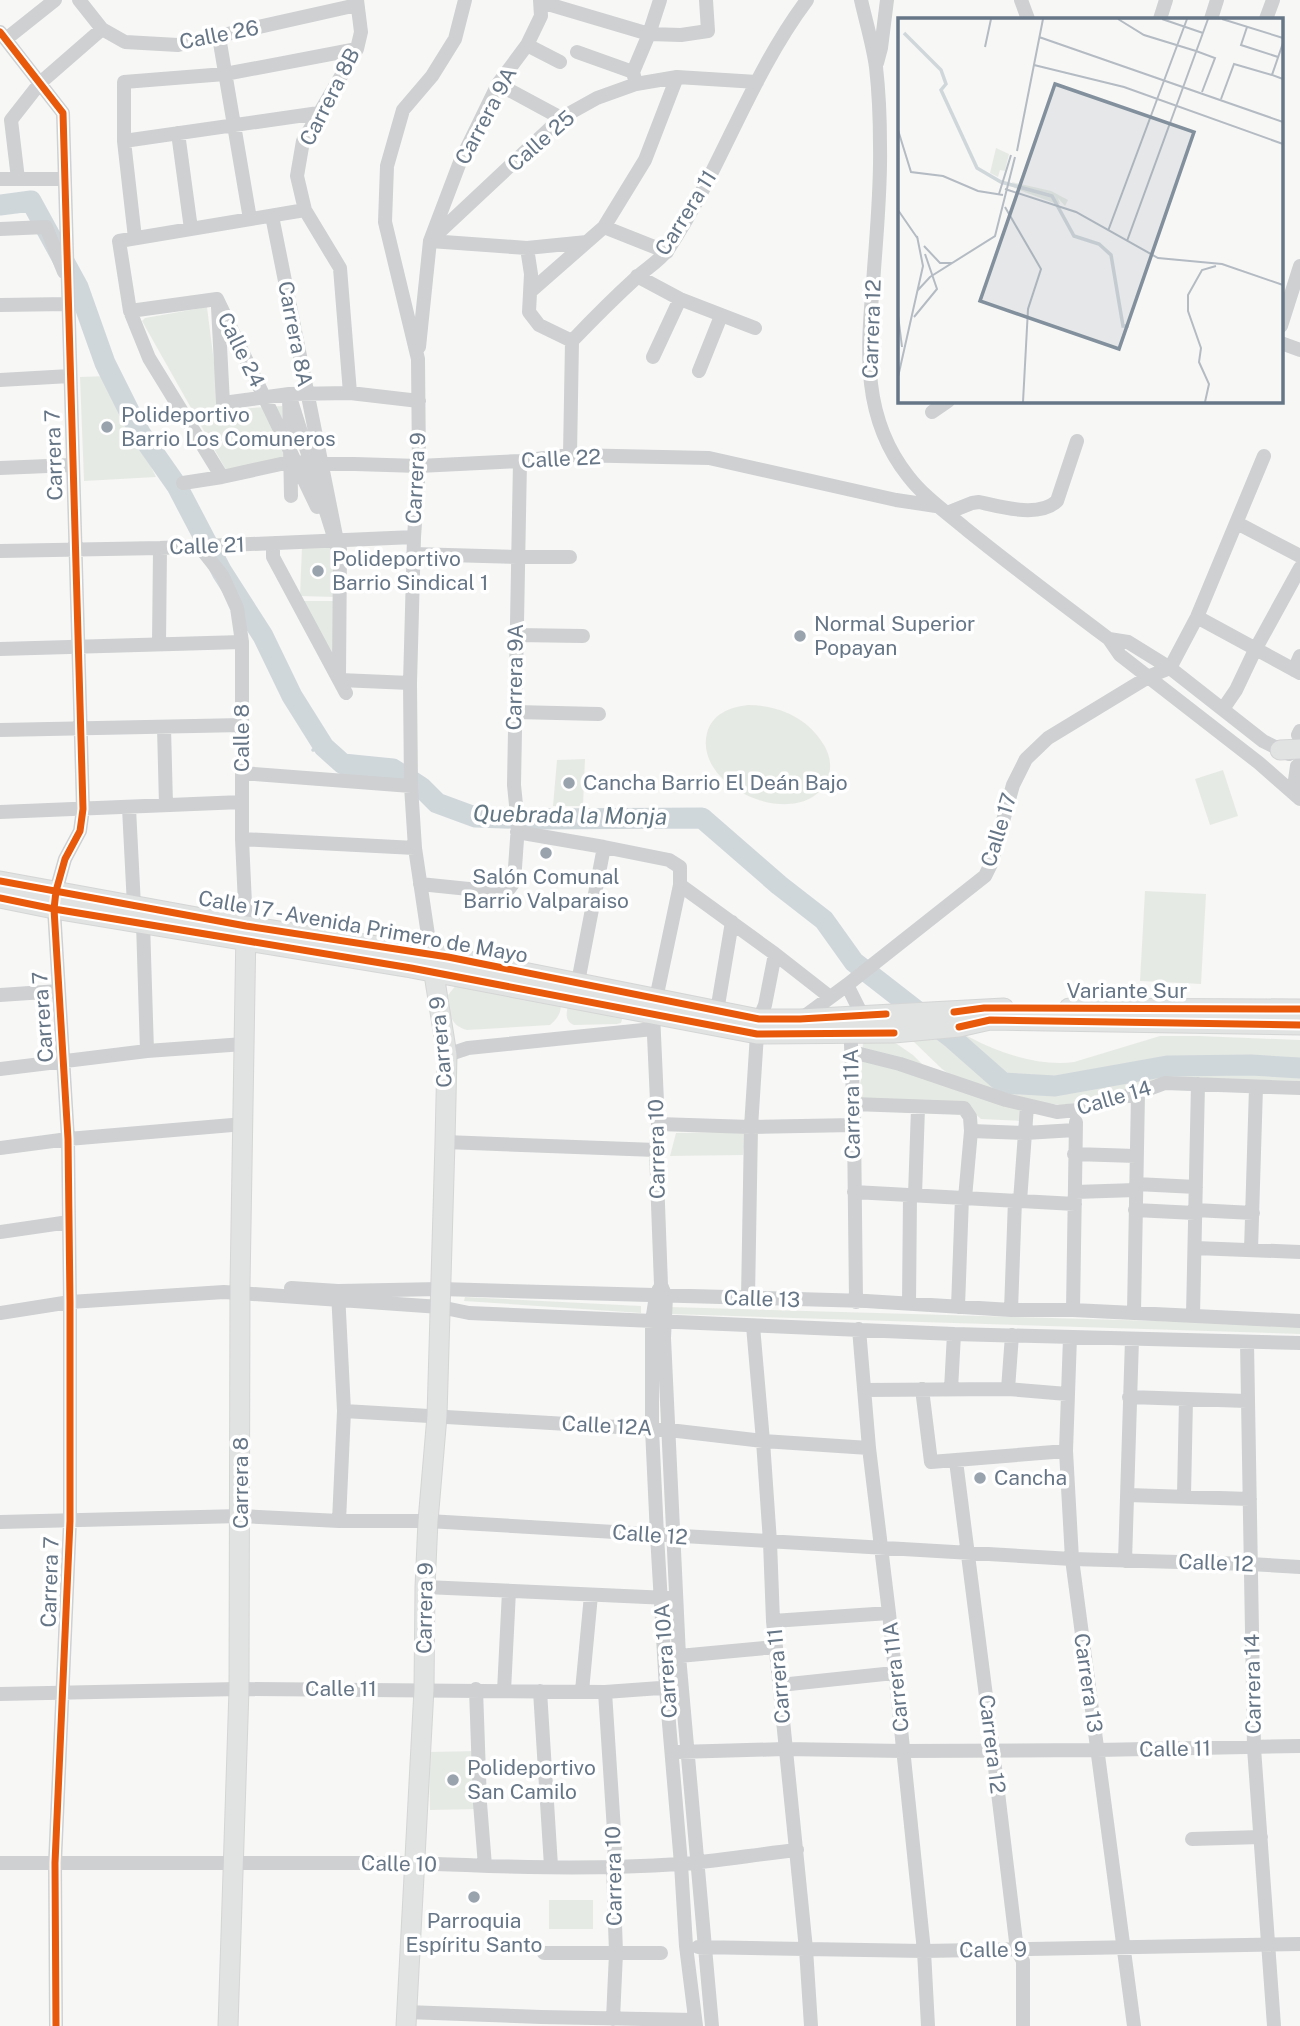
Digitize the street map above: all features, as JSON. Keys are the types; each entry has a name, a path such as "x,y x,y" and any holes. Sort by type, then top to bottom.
{"main road":[{"name":"Calle 17 - Avenida Primero de Mayo","path":"0,881 55,900"},
{"name":"Calle 17 - Avenida Primero de Mayo","path":"0,898 55,900 433,964 578,982 654,1014 717,1011 758,1026 886,1014"},
{"name":"Carrera 8","path":"228,2026 239,1689 241,1516 235,1291 244,1124 247,933"},
{"name":"Calle 17 - Avenida Primero de Mayo","path":"433,964 654,1014 758,1026 851,1042 894,1033"},
{"name":"Carrera 9","path":"406,2019 424,1689 428,1521 437,1416 445,1142 447,1055 433,964"},
{"name":"Variante Sur","path":"894,1033 956,1020 985,1008 1300,1009"},
{"name":"Variante Sur","path":"886,1014 956,1020 1300,1025"}],"street":[{"path":"3,35 55,0"},
{"path":"18,179 5,120 40,83 102,29 79,0"},
{"name":"Carrera 9","path":"433,964 415,848 410,764 413,554 419,466 418,359 385,222 387,166 403,110 432,76 455,39 465,0"},
{"path":"561,9 578,0"},
{"path":"577,52 635,78 660,0"},
{"path":"540,1 649,34 681,36 708,31 706,0"},
{"name":"Carrera 11","path":"572,341 637,276 667,252 701,196 757,82 795,15 807,0"},
{"name":"Carrera 12","path":"861,0 876,68 880,147 868,344 870,386 876,414 886,440 907,475 942,510 1004,561 1109,639 1120,655 1300,797"},
{"path":"876,68 887,0"},
{"path":"1021,0 1028,18"},
{"path":"1160,18 1166,0"},
{"path":"1211,18 1217,0"},
{"path":"1266,18 1273,0"},
{"name":"Carrera 9A","path":"418,359 430,242 460,162 498,84 527,45 541,16 540,1"},
{"name":"Calle 26","path":"102,29 125,42 178,45 357,2"},
{"name":"Carrera 8B","path":"350,393 340,268 305,210 298,176 303,141 357,49 361,32 357,2"},
{"name":"Carrera 7","path":"3,35 63,113 83,809 80,831 65,859 55,900 68,1139 70,1302 70,1521 55,1863 56,2026"},
{"path":"219,37 250,219"},
{"path":"527,45 560,62"},
{"path":"135,238 124,141 124,82 225,74 357,49"},
{"path":"531,291 604,227 645,160 677,77"},
{"name":"Calle 25","path":"430,242 561,118 635,78 677,77 757,82"},
{"path":"498,84 561,118"},
{"path":"124,141 319,113"},
{"path":"178,134 191,229"},
{"path":"0,179 65,179"},
{"path":"222,477 149,358 130,311 119,240 305,210"},
{"name":"Carrera 8A","path":"272,216 340,556"},
{"path":"0,229 46,227 67,271"},
{"path":"604,227 667,252"},
{"path":"430,242 527,248 587,242"},
{"path":"527,248 531,274 529,312 539,325 572,341 570,455"},
{"path":"1282,322 1291,287 1300,266"},
{"path":"637,276 680,299 755,328"},
{"path":"217,299 223,403 289,394 350,393 419,401"},
{"name":"Calle 24","path":"130,311 217,299 340,556"},
{"path":"653,357 680,299"},
{"path":"0,305 68,304"},
{"path":"699,370 721,316"},
{"path":"1282,343 1300,350"},
{"path":"0,380 70,376"},
{"name":"Carrera 8A","path":"289,394 340,556"},
{"name":"Carrera 8A","path":"289,394 291,496"},
{"path":"932,412 947,402"},
{"name":"Calle 22","path":"183,482 222,477 290,462 419,466 520,461 570,455 709,458 942,510 979,502 1018,510 1051,507 1058,501 1077,441"},
{"path":"1170,668 1197,617 1264,456"},
{"name":"Carrera 9A","path":"420,884 498,892 508,890 514,882 517,806 513,785 520,461"},
{"path":"0,468 72,465"},
{"path":"1235,527 1300,556"},
{"name":"Calle 21","path":"0,551 160,548 414,537"},
{"path":"340,540 343,687"},
{"path":"275,543 273,556 343,687"},
{"name":"Calle 8","path":"202,546 222,575 237,608 242,642 242,839 247,933"},
{"path":"159,644 160,548"},
{"path":"413,554 570,557"},
{"path":"1223,709 1236,690 1300,568"},
{"path":"1197,617 1297,672 1300,656"},
{"path":"516,635 583,636"},
{"name":"Carrera 12","path":"1109,639 1128,642 1170,668 1263,741 1295,741 1300,758"},
{"path":"0,649 242,642"},
{"name":"Calle 17","path":"800,1020 985,876 991,864 1013,785 1026,759 1048,738 1150,676 1170,668"},
{"path":"343,687 410,683"},
{"path":"515,712 599,714"},
{"path":"0,730 243,725"},
{"path":"164,727 166,805"},
{"path":"1300,764 1297,766 1294,787 1300,797"},
{"path":"242,773 411,786"},
{"path":"0,812 242,802"},
{"path":"129,808 147,1051"},
{"path":"447,1055 468,1048 654,1014 680,886 680,867 669,860 517,829"},
{"path":"242,839 415,848"},
{"path":"578,982 604,847"},
{"path":"680,886 830,997"},
{"path":"717,1011 732,922"},
{"path":"748,1298 751,1127 758,1026 775,954"},
{"path":"851,982 863,1017"},
{"path":"0,995 59,991"},
{"name":"Carrera 10","path":"654,1014 661,1293"},
{"name":"Carrera 11A","path":"851,1042 856,1302"},
{"name":"Calle 14","path":"851,1042 900,1063 1006,1100 1057,1112 1076,1110 1165,1083 1300,1088"},
{"path":"0,1069 147,1051 244,1044"},
{"path":"1193,1315 1198,1084"},
{"path":"1251,1250 1256,1087"},
{"path":"1134,1313 1138,1093"},
{"path":"853,1104 964,1108 970,1116 958,1307"},
{"path":"1011,1310 1027,1105"},
{"path":"909,1304 918,1108"},
{"path":"1073,1310 1076,1110"},
{"path":"0,1149 68,1139 244,1124"},
{"path":"658,1124 751,1127 854,1125"},
{"path":"971,1131 1025,1133 1075,1130"},
{"path":"445,1142 656,1150"},
{"path":"1074,1154 1136,1156"},
{"path":"854,1192 1018,1200 1075,1198 1136,1187 1196,1187"},
{"path":"1135,1210 1253,1213"},
{"path":"0,1232 69,1222"},
{"path":"1195,1248 1300,1252"},
{"name":"Calle 13","path":"0,1313 70,1302 235,1291 440,1298 661,1293 1300,1321"},
{"name":"Carrera 10A","path":"661,1293 652,1429 666,1688 680,1752 697,1861 712,2026"},
{"path":"338,1296 344,1410 339,1521"},
{"name":"Calle 13","path":"440,1298 469,1313 954,1334 1300,1343"},
{"name":"Carrera 10A","path":"658,1322 669,1430 682,1686 681,1864 686,1946 695,2023"},
{"name":"Carrera 11","path":"753,1326 764,1441 773,1621 797,1850 811,2026"},
{"name":"Carrera 11A","path":"859,1329 869,1448 924,1951 928,2026"},
{"path":"951,1389 954,1334"},
{"path":"1008,1389 1012,1335"},
{"name":"Carrera 13","path":"1070,1337 1066,1451 1072,1559 1134,2026"},
{"path":"1125,1561 1132,1339"},
{"name":"Carrera 14","path":"1247,1342 1254,1748 1274,2026"},
{"path":"922,1389 931,1462 1066,1451"},
{"path":"864,1390 1008,1389 1068,1394"},
{"path":"1129,1397 1247,1401"},
{"path":"1184,1496 1186,1399"},
{"name":"Calle 12A","path":"344,1410 669,1430 764,1441 869,1448"},
{"name":"Carrera 12","path":"956,1461 1017,1950 1023,1961 1023,2026"},
{"path":"1128,1495 1250,1499"},
{"name":"Calle 12","path":"0,1522 241,1516 339,1521 428,1521 1072,1559 1300,1567"},
{"path":"425,1587 676,1598"},
{"path":"504,1691 509,1591"},
{"path":"582,1691 591,1595"},
{"path":"773,1621 889,1614"},
{"path":"680,1656 776,1647"},
{"path":"780,1685 894,1674"},
{"name":"Calle 11","path":"0,1694 239,1689 605,1692 682,1686"},
{"path":"476,1689 485,1866"},
{"path":"540,1691 551,1867"},
{"name":"Carrera 10","path":"605,1692 615,1846 613,1866 616,1953 613,2019"},
{"name":"Calle 11","path":"680,1752 1300,1746"},
{"path":"1192,1839 1261,1837"},
{"name":"Calle 10","path":"0,1863 233,1862 613,1866 681,1864 797,1850"},
{"name":"Calle 9","path":"686,1946 924,1951 1300,1944"},
{"path":"544,1953 662,1954"},
{"path":"406,2019 613,2019 695,2023"}],"shaded area":[{"path":"207,307 220,410 282,406 284,463 226,470 142,321 145,318"},
{"name":"Polideportivo Barrio Los Comuneros","path":"107,376 156,477 84,481 80,377"},
{"name":"Polideportivo Barrio Sindical 1","path":"302,546 335,547 334,597 300,596"},
{"path":"303,601 334,601 333,657"},
{"path":"748,705 771,707 792,715 810,727 817,736 826,750 830,768 827,781 814,796 795,803 774,803 752,797 732,787 716,771 707,753 709,726 717,716"},
{"name":"Cancha Barrio El Deán Bajo","path":"585,759 583,806 553,806 557,760"},
{"path":"1223,770 1238,816 1210,825 1195,779"},
{"path":"1145,891 1206,894 1201,984 1140,981"},
{"path":"457,984 560,1003 561,1010 550,1025 467,1030 456,1025 450,1012 448,995"},
{"path":"568,1006 623,1016 621,1023 617,1024 574,1025 567,1017"},
{"path":"962,1033 987,1046 1016,1056 1060,1063 1074,1062 1160,1036 1300,1040 1300,1081 1167,1077 1081,1102 1060,1105 1008,1097 955,1078 907,1039"},
{"path":"863,1041 888,1041 897,1044 913,1055 933,1075 1021,1109 1022,1121 981,1119 971,1106 871,1103 856,1095 861,1080"},
{"path":"746,1132 743,1155 670,1156 676,1133"},
{"path":"465,1297 641,1306 641,1313 464,1301"},
{"path":"670,1307 1300,1325 1300,1334 670,1314"},
{"name":"Polideportivo San Camilo","path":"476,1751 478,1809 430,1810 429,1752"},
{"path":"549,1900 593,1900 593,1929 549,1929"}],"waterway":[{"name":"Quebrada la Monja","path":"0,205 31,201 78,287 105,363 140,433 177,486 222,572 263,636 292,696 324,747 343,764 393,769 421,787 437,803 475,817 702,818 824,920 854,962 953,1039 1003,1083 1055,1086 1167,1066 1251,1065 1300,1068"},
{"path":"313,750 324,747"}],"cycle path":[{"path":"0,32 63,113 83,809 80,831 65,859 54,909 68,1139 70,1302 70,1521 55,1863 56,2026"},
{"path":"0,881 246,926 448,957 759,1019 886,1014"},
{"path":"0,898 411,968 757,1034 894,1033"},
{"path":"954,1012 984,1008 1300,1009"},
{"path":"959,1027 990,1020 1300,1025"}],"place":[{"name":"Polideportivo Barrio Los Comuneros","path":"107,427"},
{"name":"Polideportivo Barrio Sindical 1","path":"318,571"},
{"name":"Normal Superior Popayan","path":"800,636"},
{"name":"Cancha Barrio El Deán Bajo","path":"569,783"},
{"name":"Salón Comunal Barrio Valparaiso","path":"546,853"},
{"name":"Cancha","path":"980,1478"},
{"name":"Polideportivo San Camilo","path":"453,1780"},
{"name":"Parroquia Espíritu Santo","path":"474,1897"}]}
